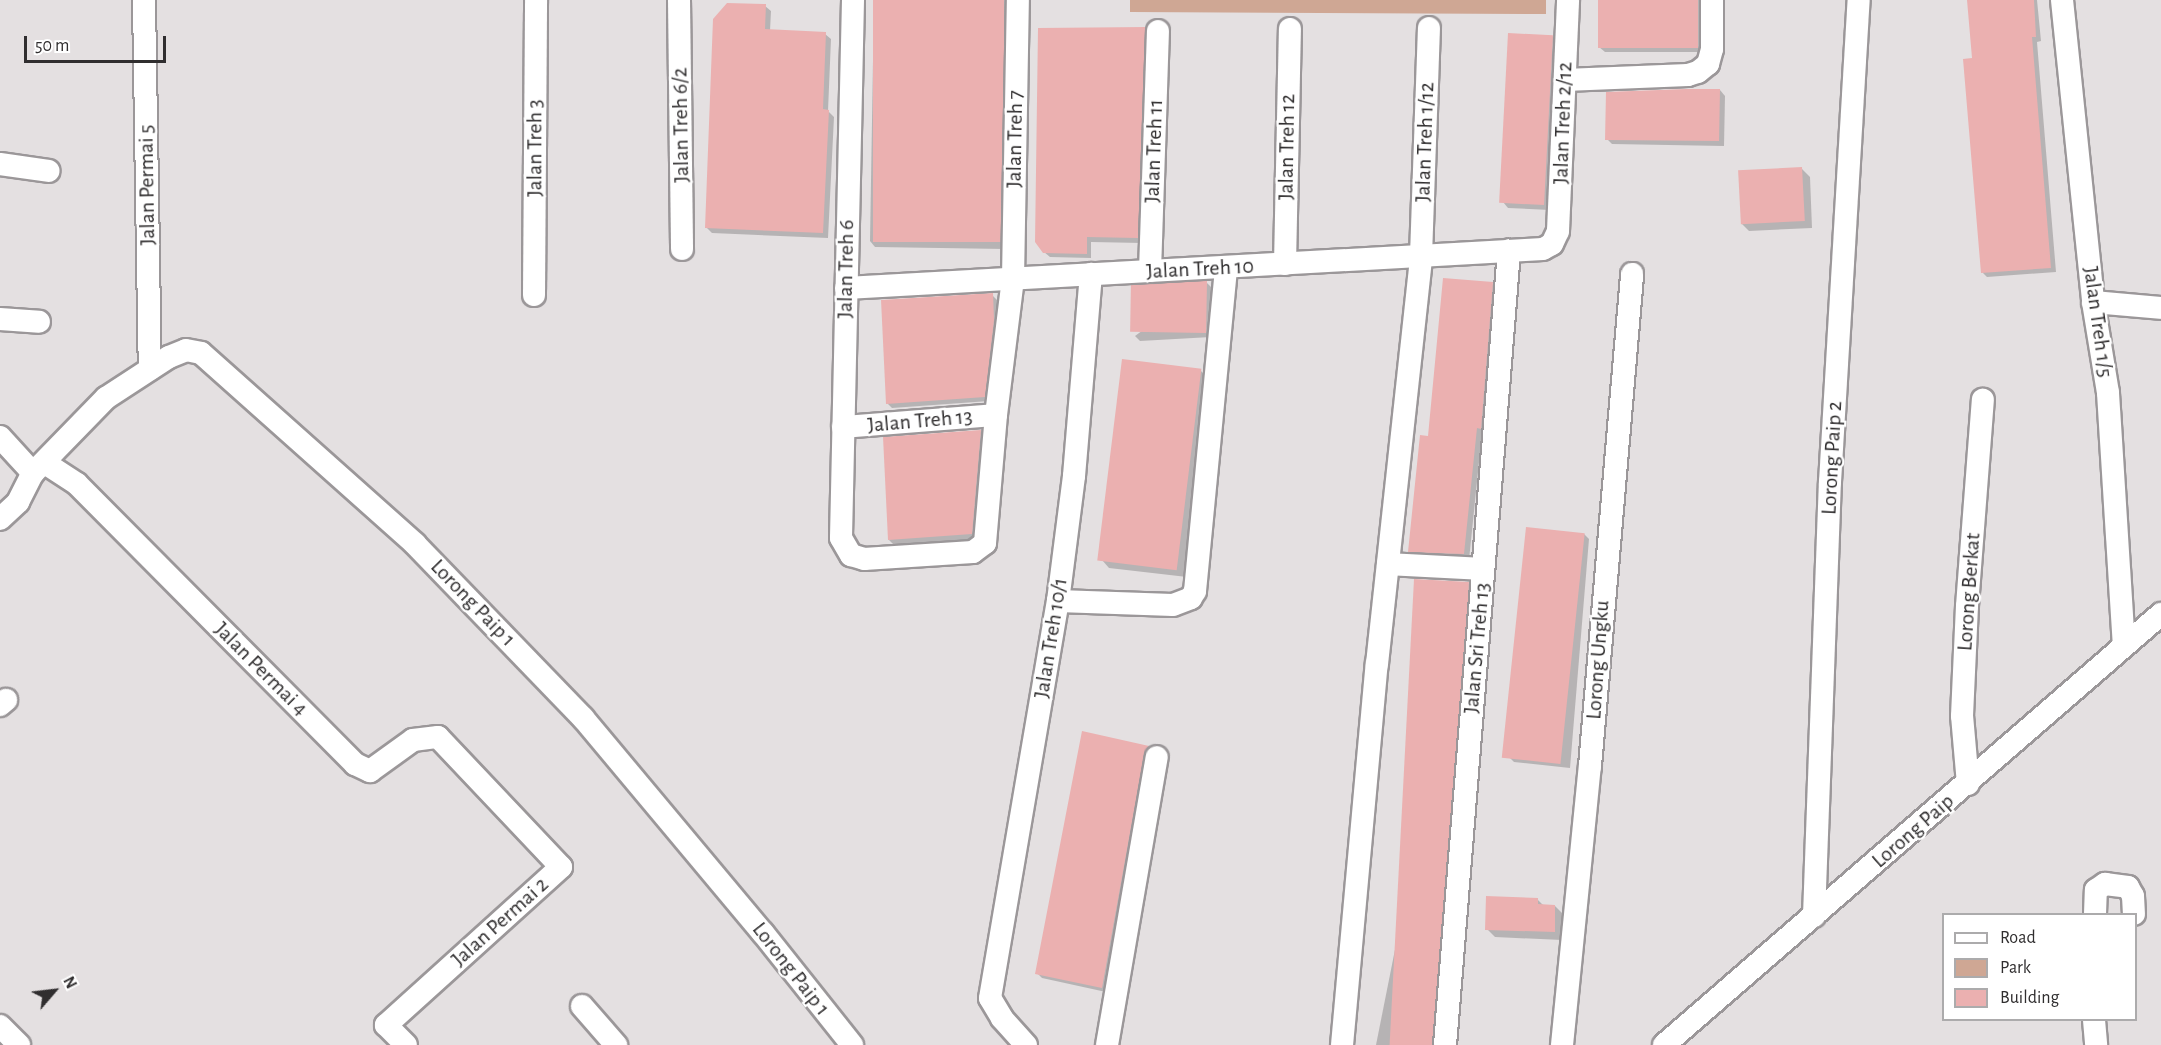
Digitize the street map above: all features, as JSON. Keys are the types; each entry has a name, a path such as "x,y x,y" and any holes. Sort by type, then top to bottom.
{"street":[{"name":"Jalan Permai 5","path":"144,0 150,369"},
{"name":"Jalan Treh 3","path":"534,296 536,0"},
{"name":"Jalan Treh 6/2","path":"679,0 682,249"},
{"name":"Jalan Treh 6","path":"841,538 853,0"},
{"name":"Jalan Treh 7","path":"841,538 851,555 864,559 973,552 985,543 996,415 1013,279 1018,0"},
{"name":"Jalan Treh 2/12","path":"1552,244 1558,231 1568,0"},
{"path":"1565,80 1688,75 1698,72 1708,64 1712,49 1712,0"},
{"name":"Lorong Paip 2","path":"1814,916 1830,482 1859,0"},
{"name":"Jalan Treh 1/5","path":"2062,0 2093,302 2108,393 2124,645"},
{"name":"Jalan Treh 1/12","path":"1342,1045 1388,564 1421,256 1429,28"},
{"name":"Jalan Treh 12","path":"1285,264 1290,29"},
{"name":"Jalan Treh 11","path":"1150,271 1158,31"},
{"path":"0,164 50,171"},
{"name":"Jalan Treh 10","path":"846,288 1543,249 1552,244"},
{"name":"Jalan Sri Treh 13","path":"1446,1045 1509,251"},
{"path":"1059,601 1173,605 1191,598 1195,591 1226,267"},
{"name":"Jalan Treh 10/1","path":"1026,1045 1002,1018 990,998 1059,601 1074,476 1091,274"},
{"name":"Lorong Ungku","path":"1562,1045 1590,766 1632,274"},
{"path":"2093,302 2161,308"},
{"path":"0,319 39,322"},
{"name":"Lorong Paip 1","path":"0,519 18,502 39,468 106,398 150,369 186,350 201,353 415,544 584,718 763,933 840,1041"},
{"name":"Lorong Berkat","path":"1968,784 1962,716 1966,617 1983,400"},
{"name":"Jalan Treh 13","path":"843,427 996,415"},
{"path":"0,437 39,468"},
{"name":"Jalan Permai 4","path":"39,468 77,483 355,764 370,771 413,740 438,737 487,787"},
{"path":"1388,564 1483,569"},
{"name":"Lorong Paip","path":"1664,1045 1968,784 2161,614"},
{"path":"1107,1045 1157,757"},
{"name":"Jalan Permai 2","path":"406,1045 386,1025 561,867 487,787"},
{"path":"2095,913 2096,890 2105,884 2128,887 2133,896 2134,913"},
{"path":"582,1006 616,1045"},
{"path":"2094,1021 2096,1045"},
{"path":"0,1026 19,1045"}],"green space":[{"path":"1130,0 1546,0 1546,14 1130,12"}],"building":[{"path":"873,0 1004,0 1004,242 873,242"},
{"path":"1598,0 1698,0 1698,48 1598,48"},
{"path":"1967,0 2034,0 2036,37 2032,37 2051,268 1981,273 1963,59 1972,58"},
{"path":"727,3 766,4 765,29 826,32 823,109 829,110 823,233 705,228 713,19"},
{"path":"1146,27 1138,238 1087,237 1087,254 1043,253 1035,242 1038,28"},
{"path":"1508,33 1553,35 1544,205 1499,203"},
{"path":"1720,89 1719,141 1605,140 1606,92"},
{"path":"1802,167 1805,221 1741,224 1738,170"},
{"path":"1443,278 1493,282 1481,429 1477,428 1464,554 1408,552 1420,435 1428,436"},
{"path":"1131,280 1207,281 1206,333 1130,332"},
{"path":"993,293 994,320 985,397 886,404 881,300"},
{"path":"1122,359 1201,369 1177,570 1097,560"},
{"path":"981,430 972,534 888,540 883,437"},
{"path":"1526,527 1585,533 1560,764 1502,758"},
{"path":"1414,579 1469,582 1445,1045 1390,1045"},
{"path":"1082,731 1149,746 1144,755 1102,988 1035,974"},
{"path":"1486,896 1538,898 1538,904 1555,905 1555,932 1485,930"}]}
